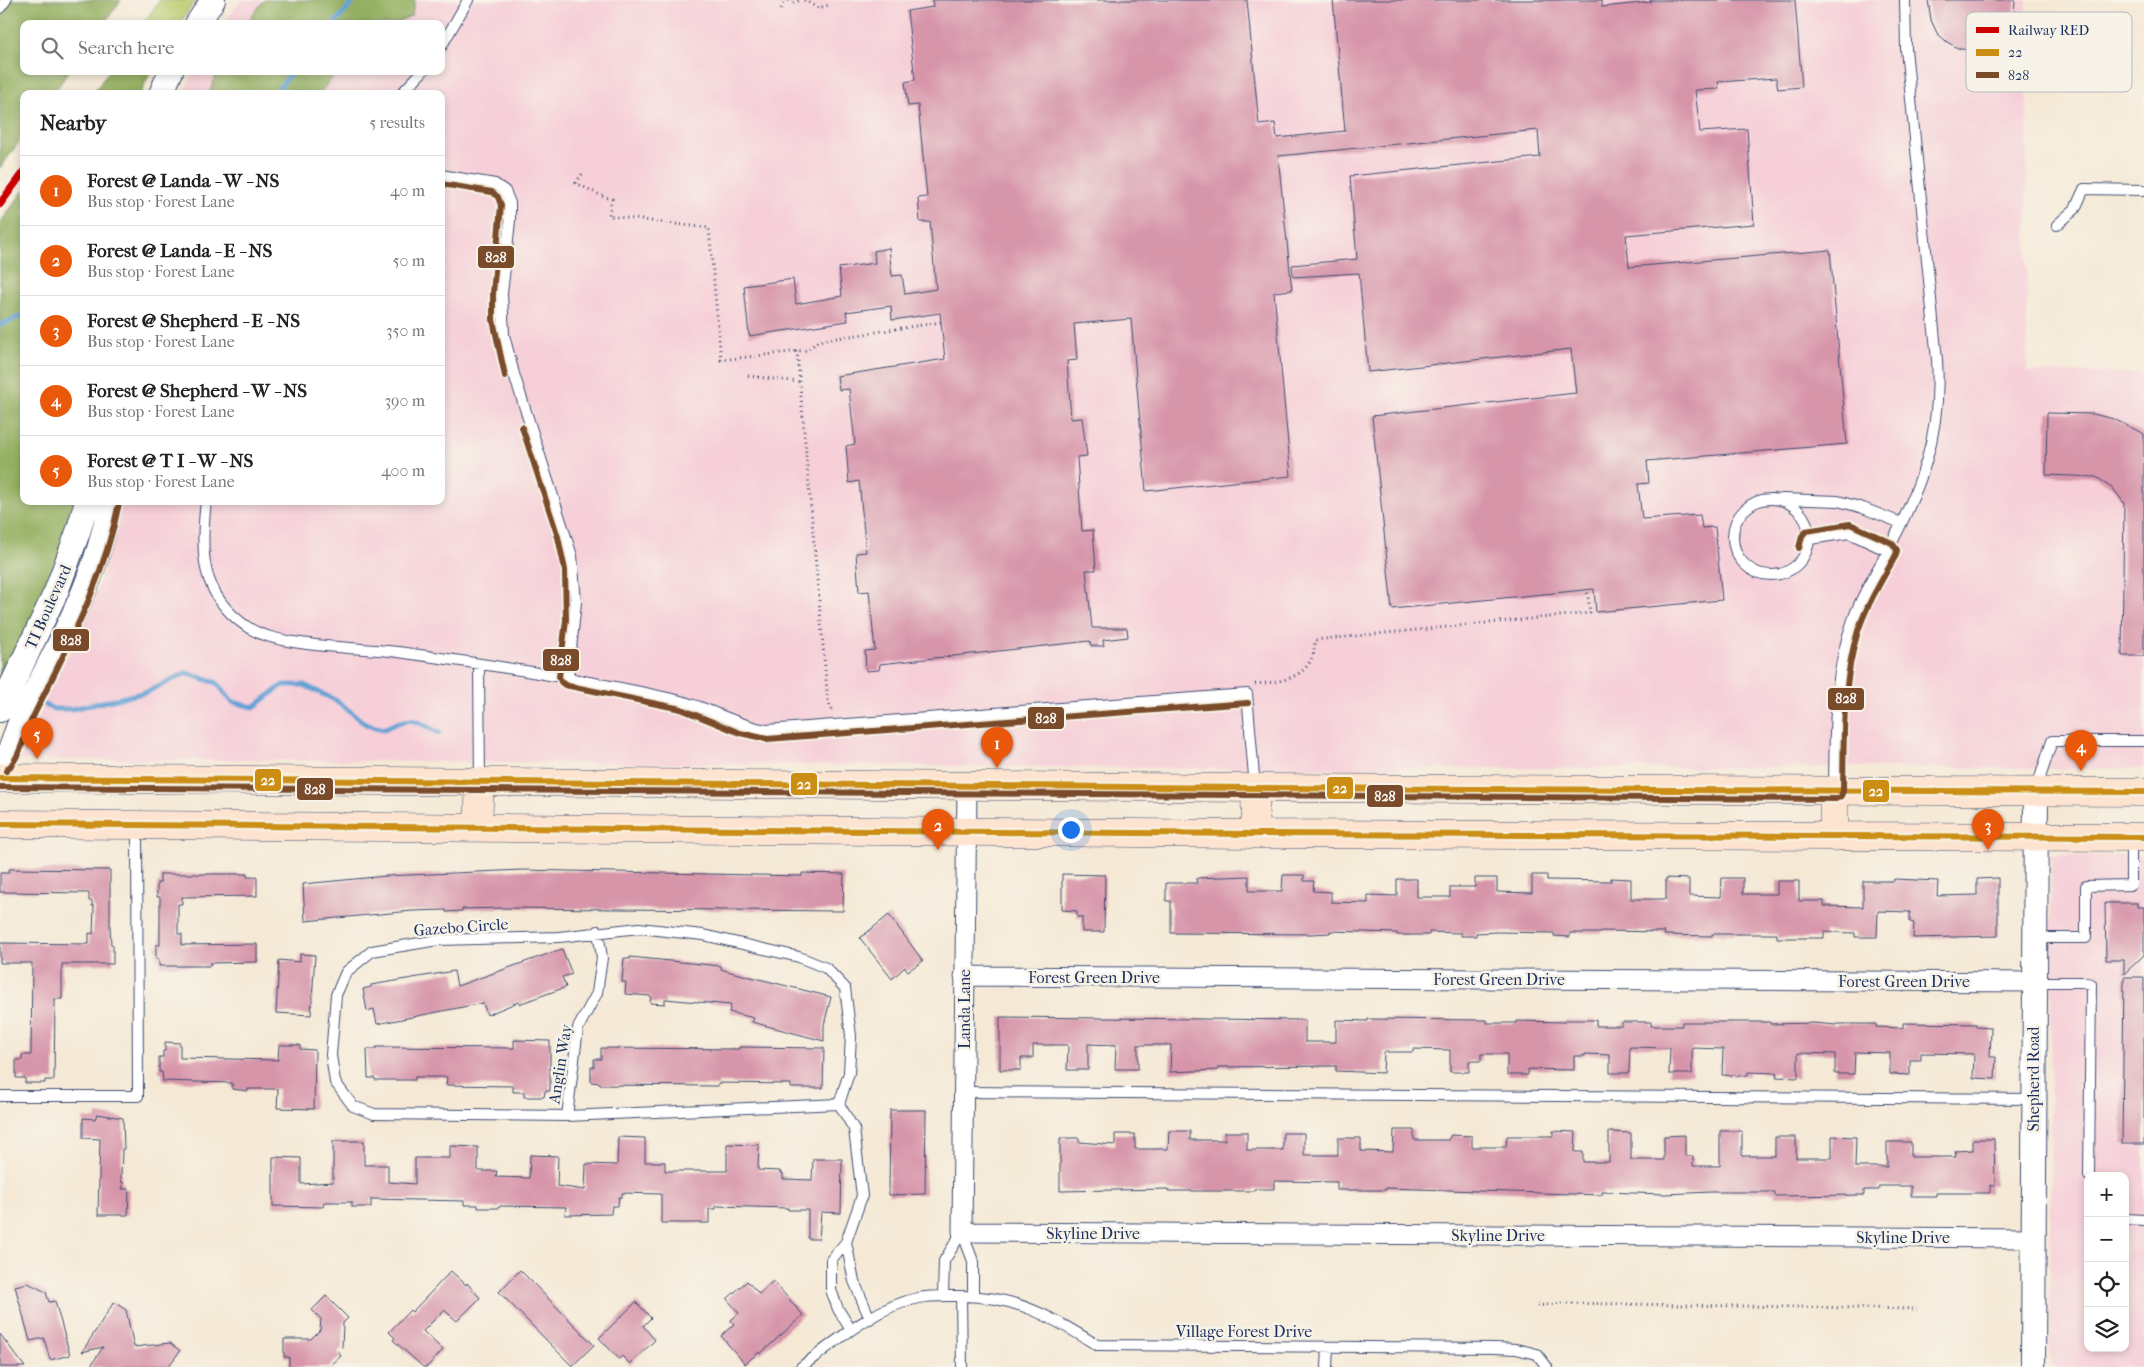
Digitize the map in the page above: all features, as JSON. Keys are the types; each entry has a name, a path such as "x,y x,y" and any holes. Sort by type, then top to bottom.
{"main road":[{"path":"0,778 1255,788 2144,792"},
{"path":"478,827 480,781"},
{"path":"1255,788 1256,834"},
{"path":"1834,790 1834,837"},
{"path":"0,824 1256,834 2137,837"}],"street":[{"path":"200,20 213,0"},
{"path":"163,90 168,75"},
{"name":"TI Boulevard","path":"0,710 56,592 78,532 85,505"},
{"name":"TI Boulevard","path":"0,765 5,761 19,724 46,668 71,624 93,572 104,535 109,505"},
{"name":"Landa Lane","path":"962,1232 967,786"},
{"name":"Shepherd Road","path":"2033,1367 2034,836 2036,792"},
{"name":"Forest Green Drive","path":"964,976 2034,982"},
{"name":"Skyline Drive","path":"962,1232 2033,1238"}],"lane":[{"path":"0,8 6,0"},
{"path":"445,40 468,0"},
{"path":"1834,790 1836,693 1844,651 1858,606 1902,524 1920,482 1930,451 1937,408 1938,378 1906,49 1905,0"},
{"path":"405,90 419,75"},
{"path":"445,176 495,184 505,192 510,203 510,221 502,294 504,335 514,374 572,556 576,602 568,677"},
{"path":"2058,225 2075,209 2084,189 2144,190"},
{"path":"1776,499 1788,502 1797,508 1804,517 1809,528 1808,550 1794,568 1784,573 1774,575 1759,573 1745,565 1738,557 1733,537 1734,527 1744,509 1765,499 1776,499 1838,501 1863,508 1902,524"},
{"path":"206,505 202,547 206,572 221,601 247,627 271,638 397,652 568,677 684,701 743,725 767,730 1247,694 1255,788"},
{"path":"1810,539 1849,533 1888,551"},
{"path":"480,665 480,781"},
{"path":"2036,792 2052,741 2144,741"},
{"path":"0,1096 138,1096 137,825"},
{"path":"2034,938 2086,938 2086,886 2131,885 2137,837"},
{"name":"Gazebo Circle","path":"639,928 703,935 798,957 826,968 845,988 851,1036 849,1073 839,1104 567,1116 374,1114 353,1106 335,1082 331,1054 336,995 346,972 372,952 438,940 558,937 598,931 639,928"},
{"name":"Anglin Way","path":"567,1116 578,1028 597,993 602,958 598,931"},
{"path":"2034,982 2082,982 2091,984 2090,1172"},
{"path":"964,1092 2033,1099"},
{"path":"839,1104 854,1129 862,1196 846,1242 831,1260 831,1290 838,1309 851,1330"},
{"path":"2129,1219 2144,1220"},
{"path":"962,1232 973,1262 973,1296"},
{"path":"943,1296 944,1262 962,1232"},
{"path":"846,1242 854,1281 870,1319"},
{"name":"Village Forest Drive","path":"801,1367 851,1330 870,1319 918,1298 943,1296 973,1296 1018,1303 1050,1317 1097,1345 1496,1348 1516,1349 1537,1354 1547,1367"},
{"path":"961,1296 962,1366"},
{"path":"1327,1367 1328,1347"}],"path":[{"path":"781,9 787,0 793,2 800,0"},
{"path":"804,0 818,8 828,5"},
{"path":"582,174 576,183 612,199 609,216 709,228 721,360 808,350 818,341 941,322"},
{"path":"797,351 828,702 832,709 840,713"},
{"path":"748,376 800,382"},
{"path":"1246,685 1282,682 1295,676 1312,658 1315,640 1590,613 1587,590"},
{"path":"1537,1306 1562,1303 1917,1309"}],"shaded area":[{"path":"241,0 2027,0 2027,12 1966,12 1966,92 2027,92 2027,372 2144,373 2144,769 1854,767 1291,769 262,760 19,760 43,700 81,631 94,599 106,565 119,505 445,505 445,90 186,90 192,75 445,75 445,20 227,20"},
{"path":"2051,855 2144,855 2144,1367 2050,1367"}],"green space":[{"path":"0,0 121,0 107,20 20,20 20,75 66,75 56,90 20,90 20,140 0,168"},
{"path":"160,0 196,0 182,20 146,20"},
{"path":"264,0 415,0 412,15 403,20 249,20"},
{"path":"106,75 149,75 142,90 96,90"},
{"path":"216,75 335,75 322,90 210,90"},
{"path":"20,196 20,505 75,505 61,555 27,629 0,679 0,223"}],"building":[{"path":"932,0 1247,0 1259,125 1275,123 1277,138 1345,131 1333,0 1602,0 1602,7 1651,2 1650,0 1795,0 1802,87 1778,89 1776,78 1718,82 1719,89 1695,90 1700,132 1747,129 1754,224 1626,235 1629,267 1830,250 1847,444 1647,461 1649,483 1638,484 1642,519 1700,515 1702,528 1715,527 1722,600 1596,612 1594,589 1392,609 1372,416 1576,393 1571,349 1368,372 1359,273 1293,277 1292,265 1357,259 1350,176 1540,157 1538,130 1278,156 1292,290 1274,292 1291,476 1146,491 1131,319 1074,324 1077,360 1067,361 1071,419 1082,418 1087,456 1077,457 1082,531 1093,530 1096,570 1086,570 1092,628 1127,628 1128,637 1103,640 1104,646 1091,646 1090,641 880,664 879,670 866,671 865,651 875,650 869,591 859,592 856,553 866,552 859,481 849,483 846,446 855,444 849,389 839,390 837,376 945,359 940,313 892,320 891,306 846,312 848,321 749,336 744,286 793,279 796,304 842,296 839,268 875,263 874,251 889,248 892,276 902,275 905,294 936,289 930,222 920,222 918,198 927,197 918,105 908,106 905,82 915,80 907,11 933,7"},
{"path":"1928,0 2015,0 2014,12 1966,12 1966,49 1960,49 1947,42 1937,33 1931,20"},
{"path":"2047,413 2093,414 2114,419 2144,434 2144,656 2122,656 2124,503 2112,487 2096,477 2046,475"},
{"path":"9,869 110,870 110,927 111,945 113,945 113,964 62,964 62,999 55,999 54,1080 45,1080 45,1083 25,1083 25,1078 16,1078 16,1060 22,1060 22,1055 31,1055 32,963 0,963 0,943 89,944 89,933 93,934 94,906 92,906 92,901 89,901 89,893 0,892 0,873 9,873"},
{"path":"522,870 802,876 802,873 844,874 843,911 503,908 462,909 462,911 446,912 446,910 412,911 305,921 303,884 386,876"},
{"path":"160,874 247,874 247,877 257,877 257,896 182,897 182,904 178,904 178,934 182,934 182,945 257,944 257,962 210,963 210,966 159,966 159,959 156,959 156,945 160,945 160,897 157,897 157,883 160,883"},
{"path":"1062,874 1105,875 1104,932 1082,932 1082,917 1077,917 1077,911 1062,910"},
{"path":"1283,875 1304,875 1304,881 1314,881 1313,891 1331,892 1331,902 1368,903 1368,895 1397,896 1397,879 1417,879 1417,897 1450,897 1450,887 1475,887 1475,878 1497,878 1497,892 1532,893 1532,875 1547,875 1547,880 1611,881 1611,878 1631,879 1631,899 1666,899 1666,878 1689,879 1689,896 1721,897 1722,878 1743,878 1743,894 1777,894 1777,881 1799,881 1799,901 1824,901 1824,906 1863,907 1863,881 1894,881 1894,879 1938,881 1937,896 1977,895 1977,879 1998,878 1998,936 1913,938 1914,923 1910,922 1910,912 1878,911 1877,937 1855,937 1855,933 1824,932 1824,938 1777,938 1777,934 1712,934 1712,936 1664,935 1665,932 1601,931 1601,933 1570,933 1570,937 1554,936 1554,933 1497,932 1476,933 1476,936 1461,936 1461,933 1429,932 1429,935 1397,935 1397,933 1330,931 1330,933 1312,934 1171,933 1171,901 1166,901 1166,883 1197,883 1197,878 1249,876 1249,891 1282,891"},
{"path":"2105,903 2137,903 2137,907 2144,907 2144,955 2124,974 2124,960 2106,960"},
{"path":"889,915 923,961 908,971 905,967 892,979 860,938"},
{"path":"562,949 572,974 562,977 566,987 519,1004 518,1002 487,1015 483,1003 377,1024 374,1009 367,1011 363,989 371,987 371,985 454,971 457,986"},
{"path":"300,954 315,955 311,1015 276,1013 279,960 300,962"},
{"path":"630,957 721,966 721,969 727,971 831,997 824,1025 824,1041 752,1022 754,1018 729,1012 731,1005 665,999 665,1004 650,1003 651,996 625,994 626,982 622,982 624,958 630,959"},
{"path":"2124,977 2144,977 2144,1144 2122,1144"},
{"path":"1000,1017 1305,1020 1305,1042 1336,1042 1336,1020 1368,1021 1368,1019 1487,1020 1487,1023 1596,1020 1596,1026 1622,1026 1622,1022 1651,1022 1651,1026 1682,1026 1682,1022 1876,1024 1876,1027 1903,1028 1903,1023 1976,1024 1976,1027 1991,1028 1990,1057 1996,1057 1995,1079 1973,1078 1974,1054 1921,1053 1921,1060 1910,1060 1910,1075 1890,1074 1890,1053 1855,1052 1854,1074 1835,1074 1835,1054 1798,1053 1798,1078 1776,1077 1777,1073 1748,1072 1748,1076 1722,1075 1723,1049 1692,1048 1692,1074 1669,1074 1670,1048 1630,1047 1629,1073 1610,1073 1610,1055 1585,1054 1585,1056 1574,1056 1574,1070 1528,1069 1528,1075 1507,1075 1507,1054 1481,1054 1481,1061 1469,1061 1469,1072 1450,1072 1450,1050 1413,1049 1413,1052 1384,1052 1383,1073 1336,1071 1336,1066 1218,1067 1218,1070 1170,1072 1171,1045 1138,1045 1138,1069 1115,1069 1116,1045 1088,1044 1088,1070 1067,1070 1068,1045 1033,1045 1033,1058 1021,1058 1021,1070 1000,1070"},
{"path":"514,1040 550,1041 550,1091 545,1091 544,1097 524,1097 524,1092 513,1092 513,1086 446,1085 447,1077 415,1077 415,1080 375,1080 375,1078 368,1078 367,1049 376,1049 376,1047 514,1048"},
{"path":"165,1042 180,1043 180,1058 278,1060 279,1045 300,1045 300,1049 315,1050 314,1109 277,1108 278,1089 248,1089 248,1091 232,1089 232,1083 163,1081 162,1072 159,1072 159,1057 163,1057"},
{"path":"739,1047 824,1048 823,1088 791,1088 791,1084 718,1083 718,1086 600,1085 600,1083 591,1082 591,1067 594,1067 594,1059 601,1059 601,1048 739,1049"},
{"path":"890,1110 926,1110 925,1194 889,1195"},
{"path":"97,1114 123,1118 124,1149 122,1149 121,1178 122,1183 124,1183 122,1189 129,1189 128,1215 98,1215 100,1139 83,1138 83,1118 95,1119"},
{"path":"1394,1130 1414,1130 1414,1140 1448,1140 1451,1135 1472,1136 1472,1147 1506,1147 1507,1136 1553,1136 1553,1131 1576,1132 1575,1152 1583,1152 1583,1162 1609,1162 1609,1132 1631,1133 1631,1160 1664,1160 1664,1136 1685,1135 1685,1156 1693,1156 1693,1166 1720,1166 1720,1131 1742,1131 1742,1156 1775,1156 1775,1137 1796,1137 1796,1158 1832,1158 1832,1136 1856,1137 1855,1167 1887,1167 1887,1142 1911,1142 1911,1157 1956,1157 1955,1151 1973,1150 1973,1139 1994,1139 1995,1185 1990,1185 1990,1193 1936,1193 1936,1196 1911,1196 1911,1186 1879,1186 1879,1190 1864,1190 1864,1195 1775,1196 1775,1192 1665,1194 1602,1192 1602,1195 1386,1188 1386,1190 1337,1190 1337,1182 1274,1181 1274,1189 1254,1189 1254,1191 1168,1191 1168,1189 1060,1191 1060,1138 1079,1138 1079,1142 1115,1145 1115,1134 1135,1134 1135,1149 1168,1149 1169,1131 1190,1131 1190,1140 1225,1140 1225,1132 1247,1132 1247,1150 1283,1150 1283,1133 1304,1133 1304,1155 1338,1155 1338,1138 1361,1138 1361,1151 1393,1152"},
{"path":"618,1137 645,1138 645,1162 665,1162 665,1171 727,1171 727,1144 759,1145 758,1170 780,1171 780,1173 783,1173 783,1179 812,1180 813,1159 842,1159 841,1213 821,1212 819,1239 808,1239 808,1210 716,1206 716,1209 709,1209 709,1223 661,1223 661,1194 622,1193 622,1197 619,1197 618,1206 612,1206 611,1214 565,1215 566,1207 500,1206 499,1208 478,1208 478,1205 464,1205 464,1201 371,1199 371,1207 352,1207 352,1202 324,1202 323,1207 273,1206 273,1157 301,1158 301,1184 333,1182 333,1141 364,1141 364,1165 388,1165 388,1182 415,1184 415,1158 450,1158 450,1146 478,1147 478,1171 497,1171 496,1177 529,1178 530,1155 558,1156 557,1186 585,1190 586,1164 617,1165"},
{"path":"520,1270 594,1345 572,1366 499,1292"},
{"path":"451,1271 466,1285 467,1283 480,1298 457,1321 444,1310 423,1331 443,1350 427,1367 423,1367 393,1340 395,1338 389,1332 410,1310 412,1312"},
{"path":"747,1281 759,1294 773,1281 803,1315 760,1354 759,1352 745,1364 721,1336 734,1324 731,1320 739,1313 727,1299"},
{"path":"28,1283 46,1292 49,1302 55,1301 70,1355 50,1360 44,1338 30,1341 15,1286"},
{"path":"326,1296 348,1318 343,1323 342,1348 338,1352 341,1356 329,1367 289,1367 289,1357 284,1357 284,1339 311,1339 320,1330 321,1319 312,1310"},
{"path":"114,1302 126,1310 134,1347 170,1343 180,1351 168,1367 90,1367 103,1347 82,1352"},
{"path":"636,1302 651,1318 643,1326 655,1340 630,1364 622,1356 619,1359 599,1338"},
{"path":"0,1334 25,1367 0,1367"}],"waterway":[{"path":"338,20 355,0"},
{"path":"277,90 290,75"},
{"path":"0,325 20,317"},
{"path":"45,705 53,709 72,709 147,692 186,673 217,683 232,702 254,707 283,685 304,685 337,701 367,725 384,729 407,720 412,720 439,733"}],"rail line":[{"name":"RED","path":"0,204 20,176"}],"transit line":[{"name":"828","path":"445,185 492,192 498,197 501,205 493,293 493,320 505,376"},
{"name":"828","path":"522,427 558,537 565,570 566,620 559,677 565,685 681,709 740,733 767,739 1248,703"},
{"name":"828","path":"6,771 19,753 33,717 94,587 104,560 119,505"},
{"name":"828","path":"0,787 1836,799 1841,796 1843,791 1846,690 1853,651 1866,611 1897,550 1892,543 1850,524 1806,531 1802,536 1799,548"},
{"name":"22","path":"0,778 1255,788 2144,792"},
{"name":"22","path":"0,824 1256,834 2144,837"}],"place":[{"name":"Forest @ T I - W - NS","path":"37,759"},
{"name":"Forest @ Landa - W - NS","path":"997,768"},
{"name":"Forest @ Shepherd - W - NS","path":"2081,771"},
{"name":"Forest @ Landa - E - NS","path":"938,850"},
{"name":"Forest @ Shepherd - E - NS","path":"1988,850"}]}
